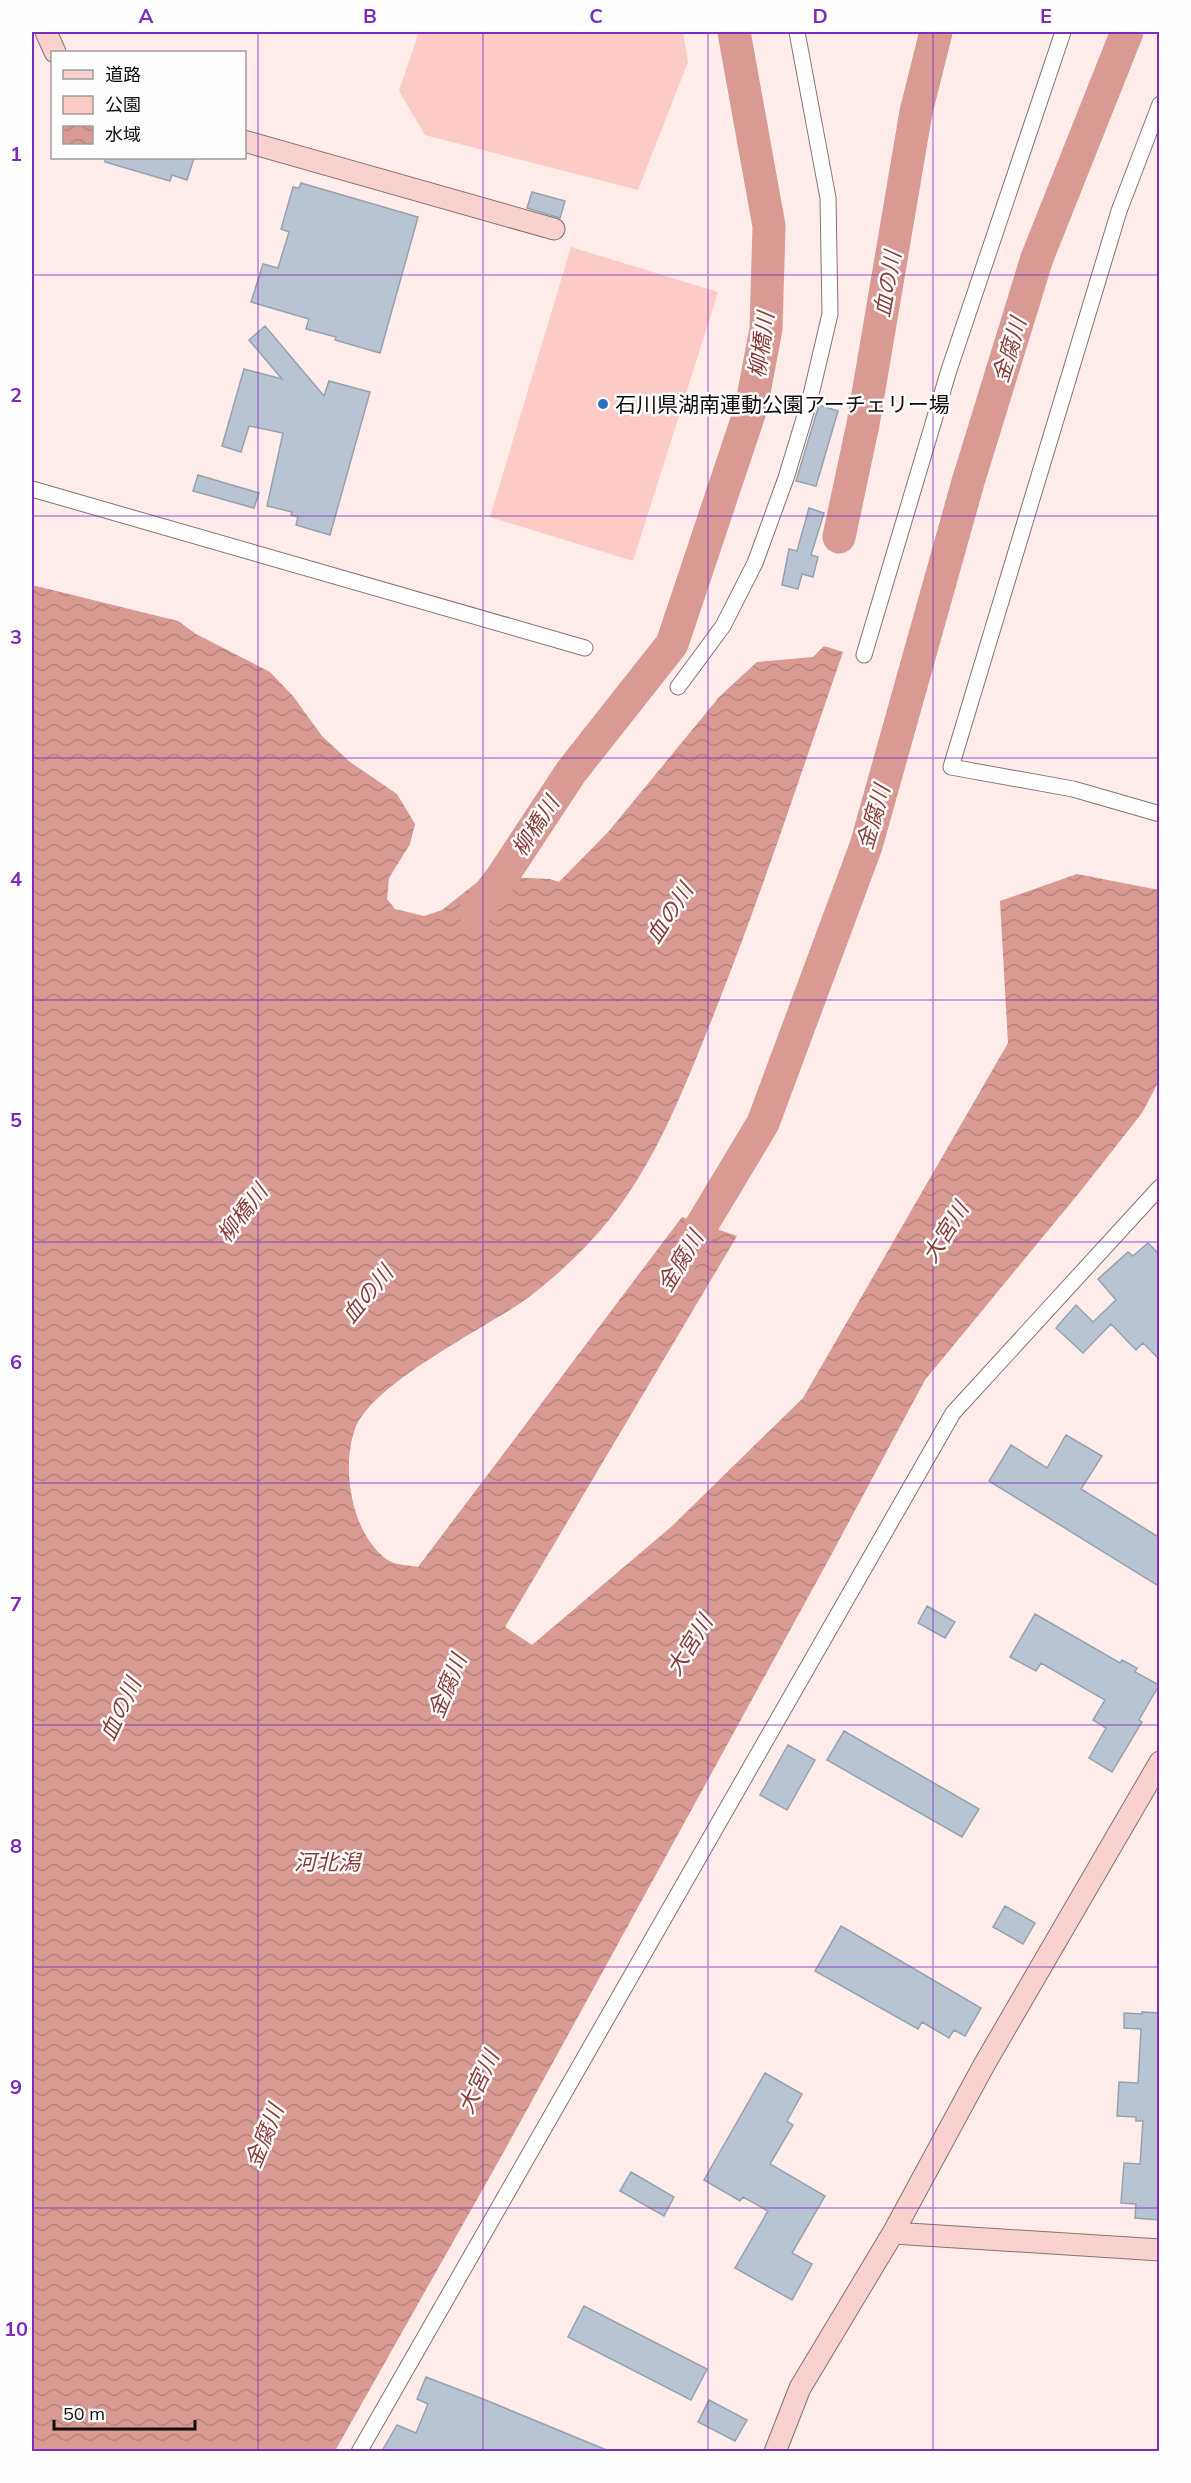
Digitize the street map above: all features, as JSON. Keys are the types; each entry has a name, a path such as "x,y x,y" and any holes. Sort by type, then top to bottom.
{"street":[{"path":"46,32 55,51"},
{"path":"678,687 723,626 755,563 810,399 830,314 828,198 796,32"},
{"path":"864,655 949,370 1064,32"},
{"path":"1160,104 1119,211 951,767 1073,789 1160,814"},
{"path":"246,142 554,229"},
{"path":"32,489 585,648"},
{"path":"359,2451 953,1413 1160,1186"},
{"path":"775,2451 800,2388 893,2233 984,2065 1160,1762"},
{"path":"893,2233 1160,2250"}],"green space":[{"path":"419,32 683,32 688,62 638,190 425,135 399,91"},
{"name":"石川県湖南運動公園アーチェリー場","path":"571,247 718,292 633,561 490,517"}],"water":[{"name":"河北潟","path":"32,585 178,621 196,634 270,672 293,696 322,736 350,762 397,794 415,824 410,844 389,878 387,899 395,909 424,916 442,910 485,876 550,879 559,882 609,831 720,696 757,662 813,657 824,646 843,652 779,839 728,978 676,1106 634,1185 599,1232 551,1279 519,1304 403,1377 365,1412 355,1429 349,1462 349,1480 357,1516 364,1533 374,1547 389,1561 418,1567 682,1217 737,1236 505,1627 532,1645 671,1527 803,1398 1008,1043 1000,901 1077,874 1159,890 1159,1081 1142,1113 925,1380 506,2148 335,2451 32,2451"}],"building":[{"path":"105,159 194,159 187,180 172,175 170,181 105,162"},
{"path":"301,183 418,217 380,353 306,329 309,319 251,302 263,264 278,268 289,232 281,229 293,187 299,188"},
{"path":"532,192 565,201 560,218 527,208"},
{"path":"265,326 324,396 329,381 370,392 330,535 296,525 298,517 291,515 292,512 267,506 283,433 249,426 241,452 222,446 244,369 282,379 249,340"},
{"path":"819,405 838,411 816,486 796,481"},
{"path":"198,475 259,493 254,508 193,491"},
{"path":"809,508 824,513 811,555 818,557 813,577 802,574 798,589 782,585 789,549 797,551"},
{"path":"1148,1243 1160,1255 1160,1360 1143,1343 1136,1350 1111,1324 1083,1353 1056,1328 1076,1305 1093,1322 1116,1300 1098,1279 1128,1252 1133,1256"},
{"path":"1066,1435 1102,1456 1081,1489 1160,1538 1160,1587 989,1481 1011,1445 1047,1468"},
{"path":"927,1606 955,1622 945,1638 918,1623"},
{"path":"1035,1614 1120,1663 1122,1660 1137,1668 1135,1672 1159,1685 1139,1720 1142,1722 1112,1772 1089,1758 1106,1728 1093,1720 1105,1700 1041,1663 1036,1671 1010,1657"},
{"path":"844,1731 979,1809 962,1837 827,1760"},
{"path":"788,1745 815,1760 787,1810 760,1795"},
{"path":"1005,1906 1035,1923 1023,1944 993,1927"},
{"path":"841,1926 981,2008 965,2036 954,2030 949,2038 922,2022 918,2029 815,1971"},
{"path":"1142,2012 1160,2013 1160,2220 1135,2218 1136,2204 1121,2203 1124,2163 1140,2164 1143,2121 1136,2121 1136,2117 1117,2116 1119,2082 1138,2083 1141,2029 1124,2028 1124,2013 1142,2014"},
{"path":"765,2073 802,2094 787,2121 793,2125 770,2164 825,2196 792,2253 812,2264 792,2300 735,2268 768,2211 743,2197 740,2201 704,2180"},
{"path":"631,2172 674,2197 664,2216 620,2191"},
{"path":"584,2306 707,2369 691,2400 568,2337"},
{"path":"426,2377 609,2451 382,2451 397,2425 416,2433 428,2404 417,2399"},
{"path":"709,2400 747,2420 735,2441 698,2422"}],"waterway":[{"name":"柳橋川","path":"475,912 502,877 571,772 672,644 751,408 766,329 769,226 734,32"},
{"name":"血の川","path":"839,537 863,424 916,112 936,32"},
{"name":"金腐川","path":"679,1263 763,1123 866,846 968,482 1037,258 1127,32"}],"place":[{"name":"石川県湖南運動公園アーチェリー場","path":"603,404"}],"water label":[{"name":"大宮川","path":"945,1232"},
{"name":"大宮川","path":"689,1645"},
{"name":"大宮川","path":"478,2082"}]}
